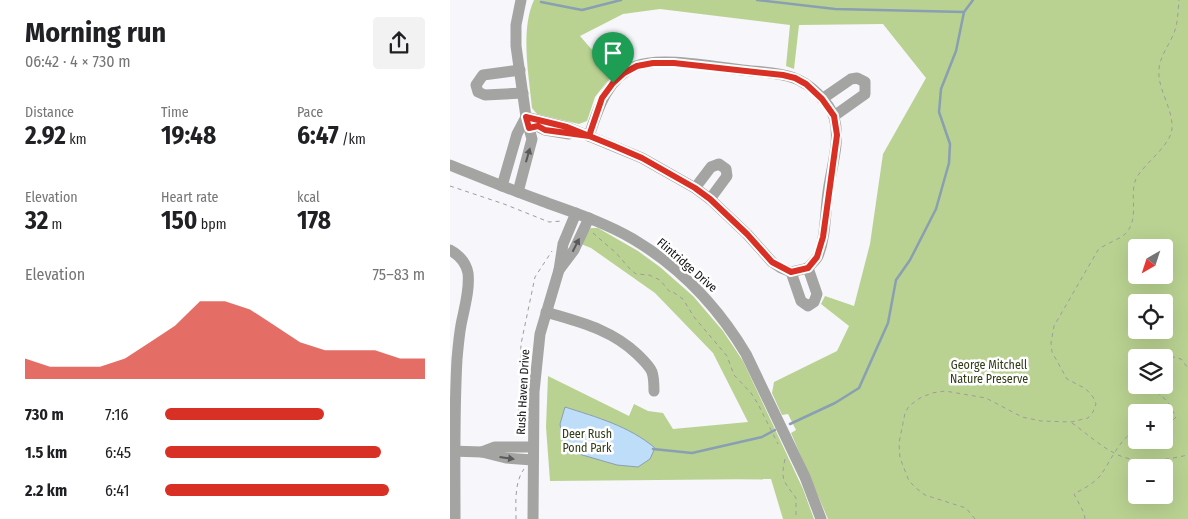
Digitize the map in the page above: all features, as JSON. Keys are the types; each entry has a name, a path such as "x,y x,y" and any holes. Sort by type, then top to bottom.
{"street":[{"path":"518,192 532,139 523,93 516,25 521,0"},
{"path":"528,123 552,131 589,136 642,158 695,188 710,199 747,234 772,262 791,272 808,268 817,257 823,237 837,135 834,116 822,99 806,84 795,78 783,75 674,63 653,63 637,66 624,73 613,83 602,98 589,136"},
{"path":"520,70 483,75 476,85 478,92 485,95 523,93"},
{"path":"822,99 850,79 857,78 865,82 865,94 834,116"},
{"path":"502,186 517,134 528,123"},
{"path":"695,188 711,167 719,164 726,169 727,176 710,199"},
{"name":"Flintridge Drive","path":"450,165 518,192 573,218 631,238 666,262 711,304 746,354 805,477 821,519"},
{"name":"Rush Haven Drive","path":"533,519 534,392 540,334 559,270 560,256 573,218"},
{"name":"Rush Haven Drive","path":"559,270 574,250 587,223"},
{"path":"450,250 457,254 465,263 468,272 457,360 452,451 456,519"},
{"path":"791,272 801,301 808,306 814,302 818,294 808,268"},
{"path":"546,312 598,328 620,340 644,360 652,373 654,392"},
{"path":"482,452 495,447 534,447"},
{"path":"452,451 482,452 506,458 533,460"}],"path":[{"path":"975,519 966,508 925,495 909,480 900,458 899,443 905,413 920,398 932,393 945,391 986,398 1022,417 1041,421 1071,422 1088,418 1093,412 1096,404 1093,397 1086,389 1067,379 1052,352 1051,343 1054,326 1098,250 1104,244 1126,234 1131,226 1135,180 1141,170 1171,136 1172,128 1168,106 1160,82 1158,68 1176,29 1179,0"},
{"path":"450,186 504,204 549,222 557,223 573,218"},
{"path":"587,223 590,229 636,274 649,275 660,280 670,292 683,299 694,317 727,356 734,375 750,393 780,449"},
{"path":"1173,358 1181,359 1188,368"},
{"path":"1159,394 1169,404"},
{"path":"1071,422 1115,454 1130,459 1170,459 1188,455"},
{"path":"1085,519 1084,513 1074,494 1084,489 1098,477 1128,436"},
{"path":"785,457 782,474 786,487 796,498 796,519"}],"green space":[{"name":"George Mitchell Nature Preserve","path":"534,0 1188,0 1188,519 828,519 791,433 796,430 788,414 782,415 772,393 774,382 837,351 849,326 821,304 825,296 854,306 870,244 883,154 926,78 883,24 799,25 794,69 786,66 790,25 660,9 623,14 580,36 613,74 595,97 587,121 579,124 537,114 532,108 526,39 527,25"},
{"name":"Deer Rush Pond Park","path":"591,228 598,228 638,251 660,267 693,296 723,331 743,361 803,489 814,519 783,519 771,479 550,481 546,427 548,376 629,416 634,404 648,411 663,413 673,429 748,422 713,353 655,293 591,248 581,244 587,231"}],"water":[{"path":"565,407 612,423 645,440 655,448 650,459 638,467 617,465 572,452 563,444 560,424"}],"waterway":[{"path":"541,2 582,10 621,0"},
{"path":"757,0 835,9 964,12"},
{"path":"790,424 835,403 859,388 888,323 896,280 910,260 936,209 949,163 950,144 939,112 941,89 956,51 964,12 973,0"},
{"path":"653,449 692,453 762,437 775,430"}],"route":[{"path":"613,83 602,98 589,136 545,130 538,126 529,128 526,117 567,127 589,136 614,146 642,158 695,188 710,199 747,234 772,262 781,268 791,272 808,268 817,257 823,237 837,135 834,116 816,93 806,84 795,78 783,75 674,63 653,63 637,66 624,73 613,83"}]}
